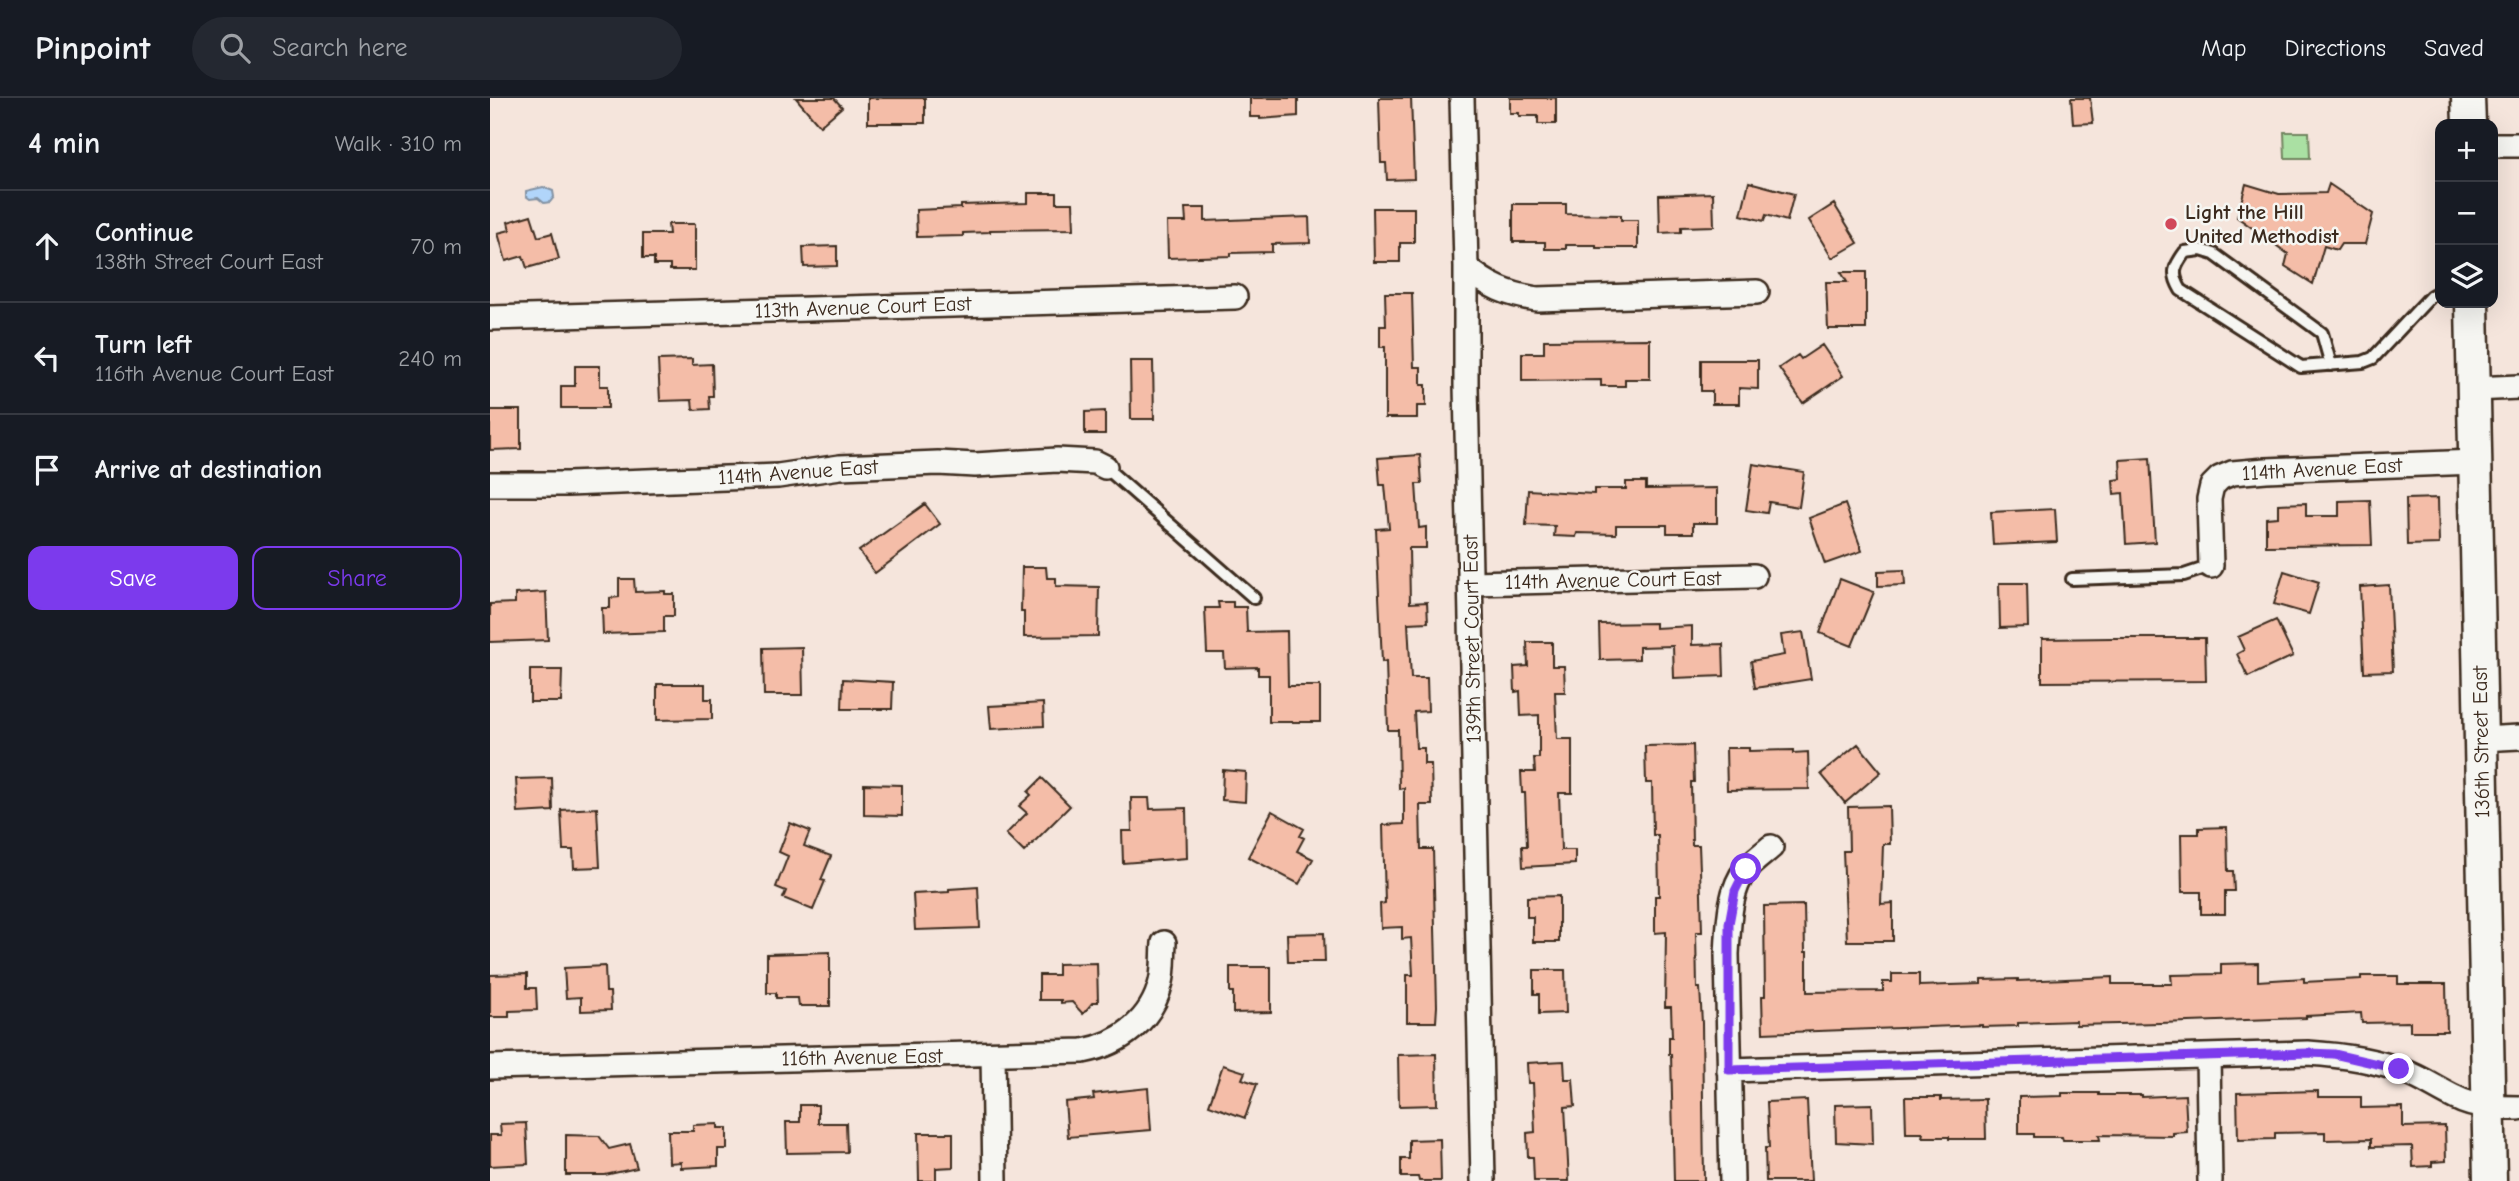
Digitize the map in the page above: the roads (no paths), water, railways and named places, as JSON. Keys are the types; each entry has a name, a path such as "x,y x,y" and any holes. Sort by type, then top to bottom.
{"street":[{"name":"139th Street Court East","path":"1462,98 1483,1181"},
{"path":"2468,98 2469,119"},
{"path":"2498,145 2519,145"},
{"path":"1466,267 1482,281 1504,292 1537,299 1757,292"},
{"name":"113th Avenue Court East","path":"490,318 1235,297"},
{"name":"136th Street East","path":"2472,308 2481,739 2504,1108 2490,1181"},
{"path":"2473,389 2519,387"},
{"name":"114th Avenue East","path":"490,484 567,484 778,476 840,467 975,465 1057,460 1095,462 1105,467"},
{"name":"114th Avenue East","path":"2211,566 2209,499 2212,486 2220,478 2232,473 2475,462"},
{"name":"114th Avenue Court East","path":"1471,583 1754,576"},
{"path":"2481,739 2519,737"},
{"path":"1732,1181 1727,954 1729,924 1735,891 1746,869 1771,847"},
{"name":"116th Avenue East","path":"490,1067 993,1054 1101,1048 1139,1024 1152,1008 1162,981 1164,943"},
{"path":"993,1054 995,1181"},
{"path":"1729,1070 2334,1054 2399,1069 2427,1080 2457,1099 2504,1108"},
{"path":"2208,1056 2210,1181"}],"lane":[{"path":"2331,365 2322,333 2214,254 2201,250 2185,252 2175,266 2174,278 2181,290 2301,367 2331,365 2363,362 2373,358 2435,294"},
{"path":"1105,467 1254,598"},
{"path":"2072,579 2184,575 2211,566"}],"water":[{"path":"543,187 553,191 554,197 550,202 544,203 538,198 530,199 526,196 526,191"}],"place":[{"name":"Light the Hill United Methodist","path":"2171,224"}]}
